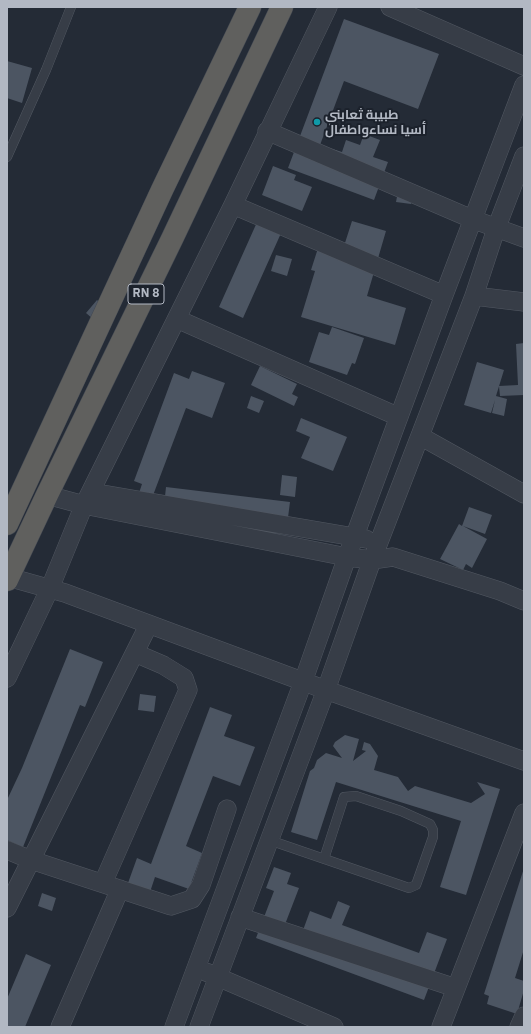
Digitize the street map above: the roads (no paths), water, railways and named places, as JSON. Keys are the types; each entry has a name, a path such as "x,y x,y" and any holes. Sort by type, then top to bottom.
{"highway":[{"name":"RN 8","path":"7,524 162,190 250,7"},
{"name":"RN 8","path":"8,578 172,240 282,7"}],"street":[{"path":"7,678 50,588 88,498 234,205 328,7"},
{"path":"390,7 524,66"},
{"path":"174,1027 303,682 347,557 472,219 524,85"},
{"path":"268,131 472,219 524,238"},
{"path":"199,1027 326,690 379,541 474,296 496,229 524,156"},
{"path":"234,205 444,295"},
{"path":"474,296 524,302"},
{"path":"177,319 399,417"},
{"path":"420,436 524,494"},
{"path":"47,495 88,498 379,541 394,557"},
{"path":"88,498 347,557 372,560 394,557 500,591 524,601"},
{"path":"8,578 50,588 303,682 524,761"},
{"path":"7,908 150,624"},
{"path":"103,883 188,690 184,678 163,665 135,653"},
{"path":"7,850 31,860 171,906 192,899 201,885 227,809"},
{"path":"441,1027 524,813"},
{"path":"247,831 269,840"},
{"path":"60,1027 120,889"},
{"path":"240,916 456,988"},
{"path":"196,968 334,1027"},
{"path":"520,1027 524,1016"}],"lane":[{"path":"7,157 46,70 71,7"},
{"path":"269,840 324,859 409,888 416,885 433,837 433,830 430,824 401,811 356,796 344,797 324,859"}],"place":[{"name":"طبيبة ثعابني أسيا نساءواطفال","path":"317,122"}]}
